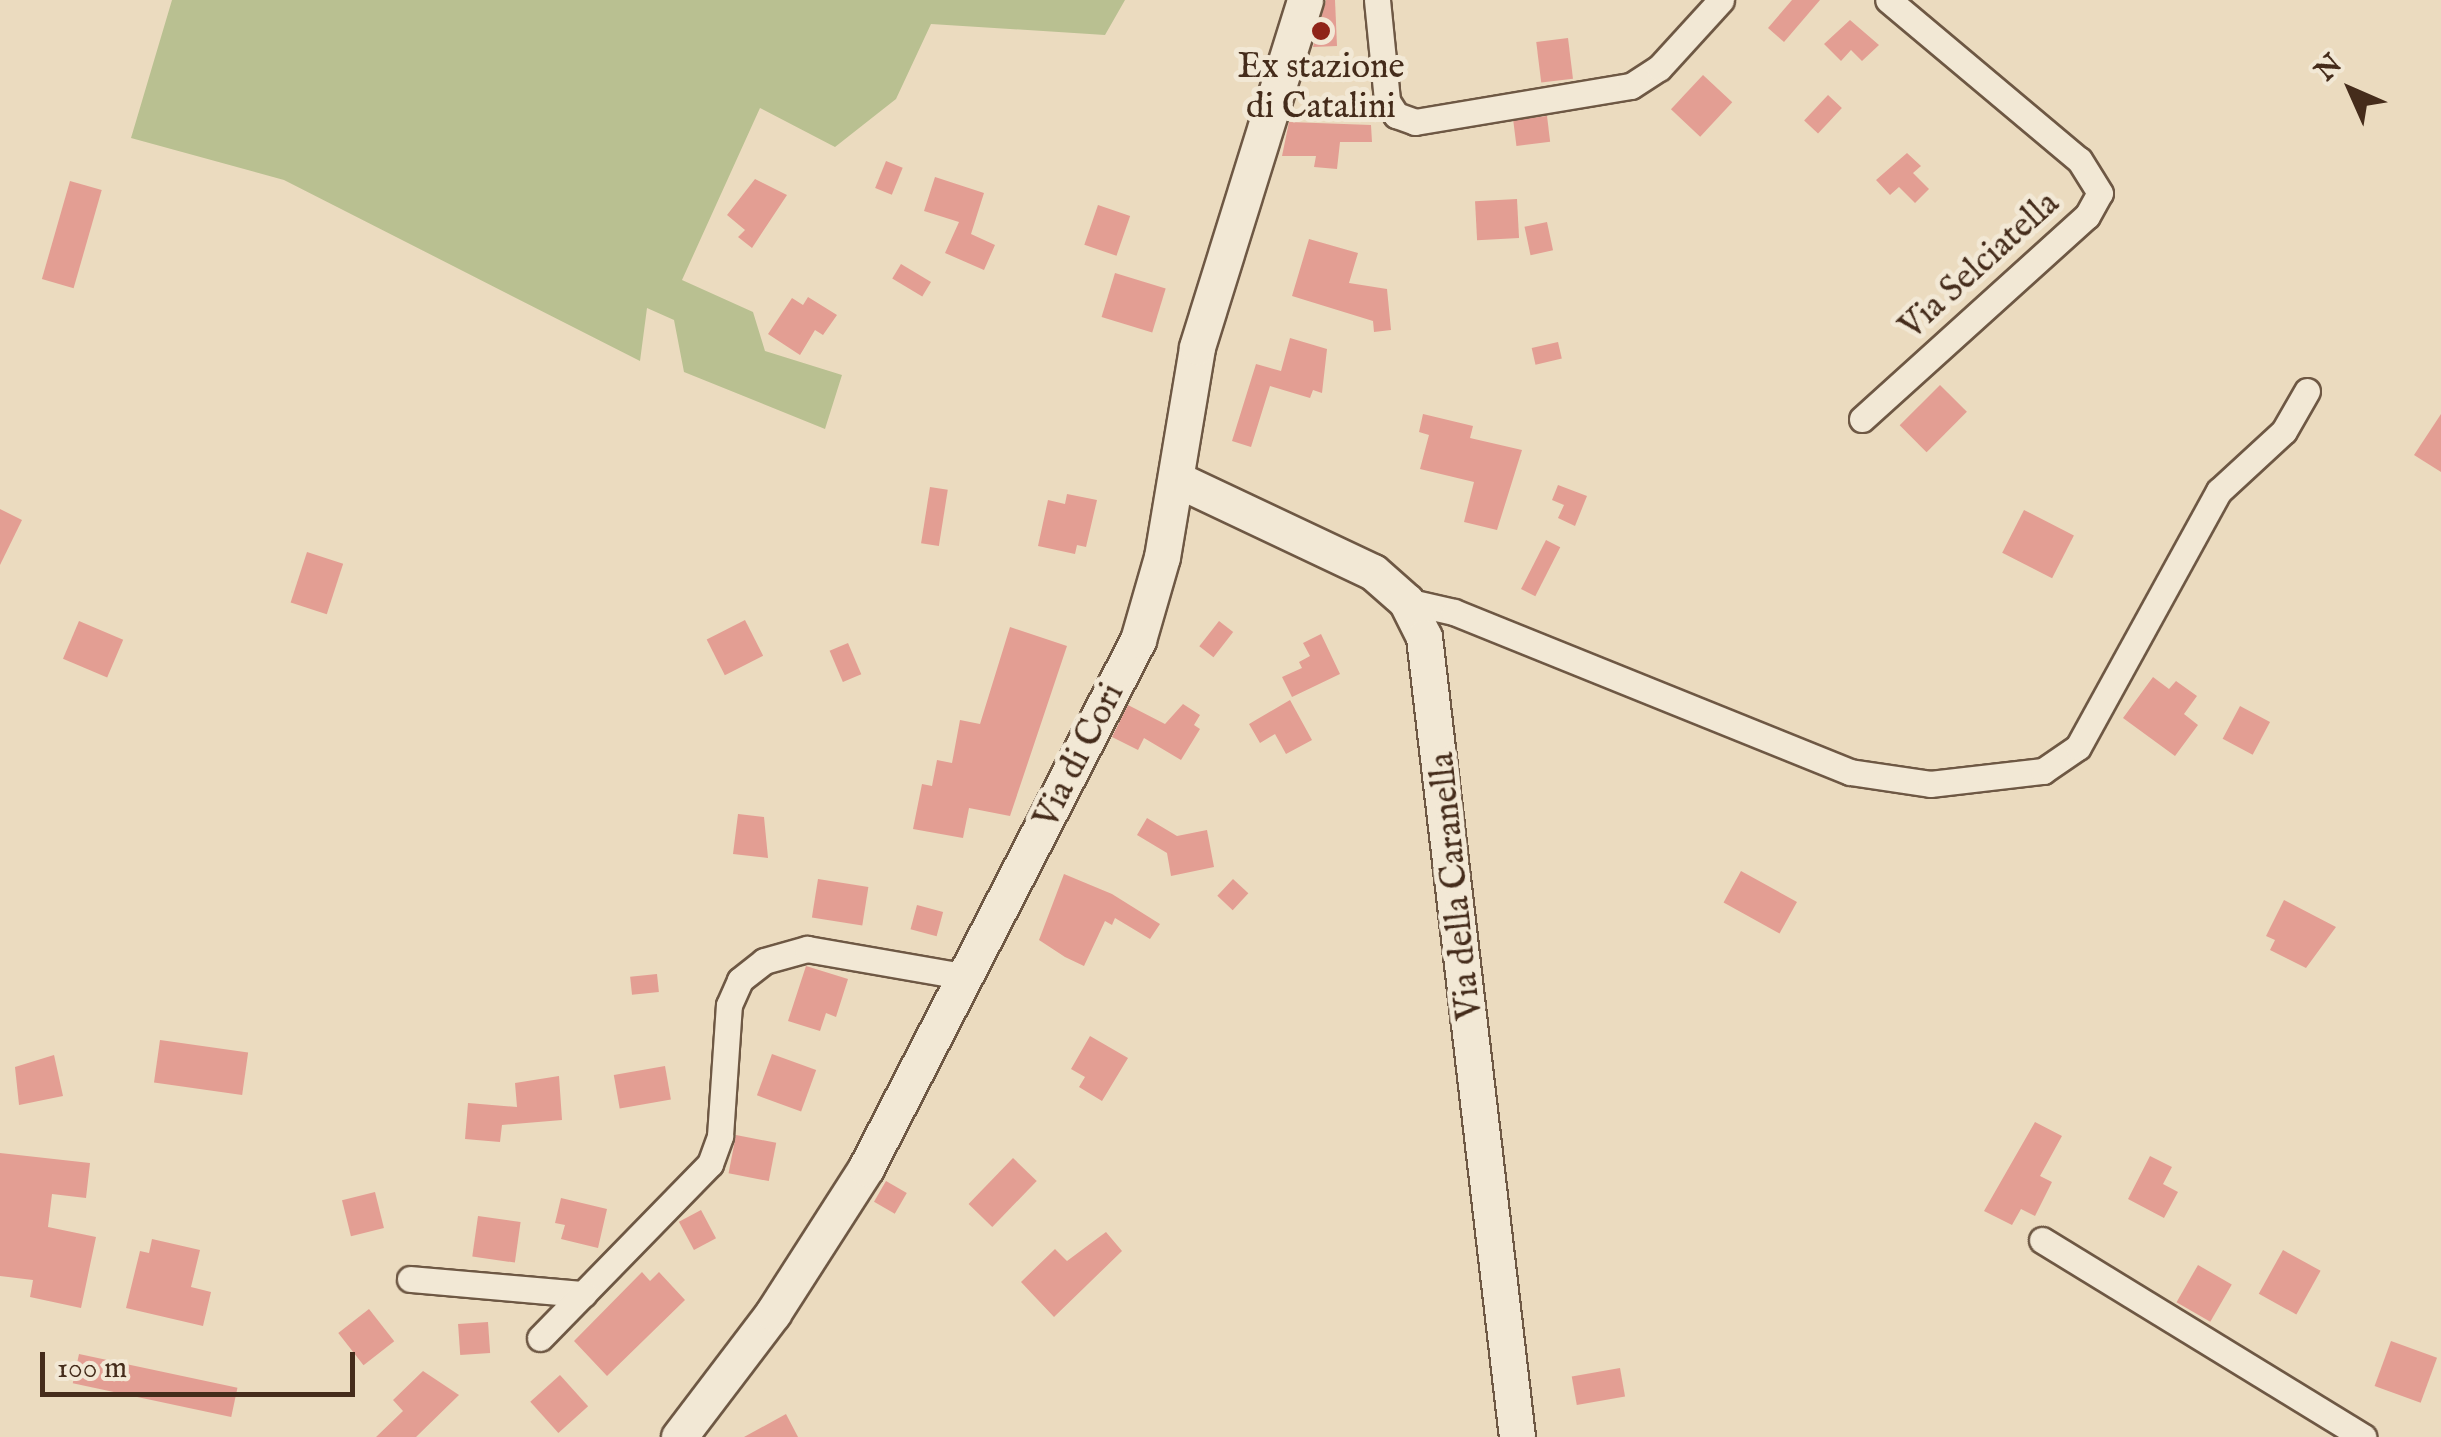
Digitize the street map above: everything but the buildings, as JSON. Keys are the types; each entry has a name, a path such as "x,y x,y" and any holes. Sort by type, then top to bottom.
{"main road":[{"name":"Via di Cori","path":"679,1437 831,1228 968,976 1138,640 1176,479 1202,329 1305,0"},
{"name":"Via della Caranella","path":"1176,479 1363,566 1406,601 1424,636 1434,678 1517,1437"}],"street":[{"path":"1378,0 1386,101 1396,115 1415,122 1631,86 1659,68 1721,0"},
{"name":"Via Selciatella","path":"1862,419 2087,216 2100,193 2080,160 1888,0"},
{"path":"1406,601 1454,612 1769,745 1850,772 1930,784 2043,770 2078,748 2219,491 2284,431 2307,391"},
{"path":"540,1338 696,1183 713,1158 721,1128 727,1010 750,969 807,949 968,976"},
{"path":"2042,1240 2364,1437"},
{"path":"410,1278 583,1294"}],"green space":[{"path":"172,0 1125,0 1105,35 931,24 896,99 835,147 760,108 682,280 753,312 765,351 842,375 825,429 684,372 674,320 647,308 640,361 284,180 131,138"}],"place":[{"name":"Ex stazione di Catalini","path":"1321,31"}]}
